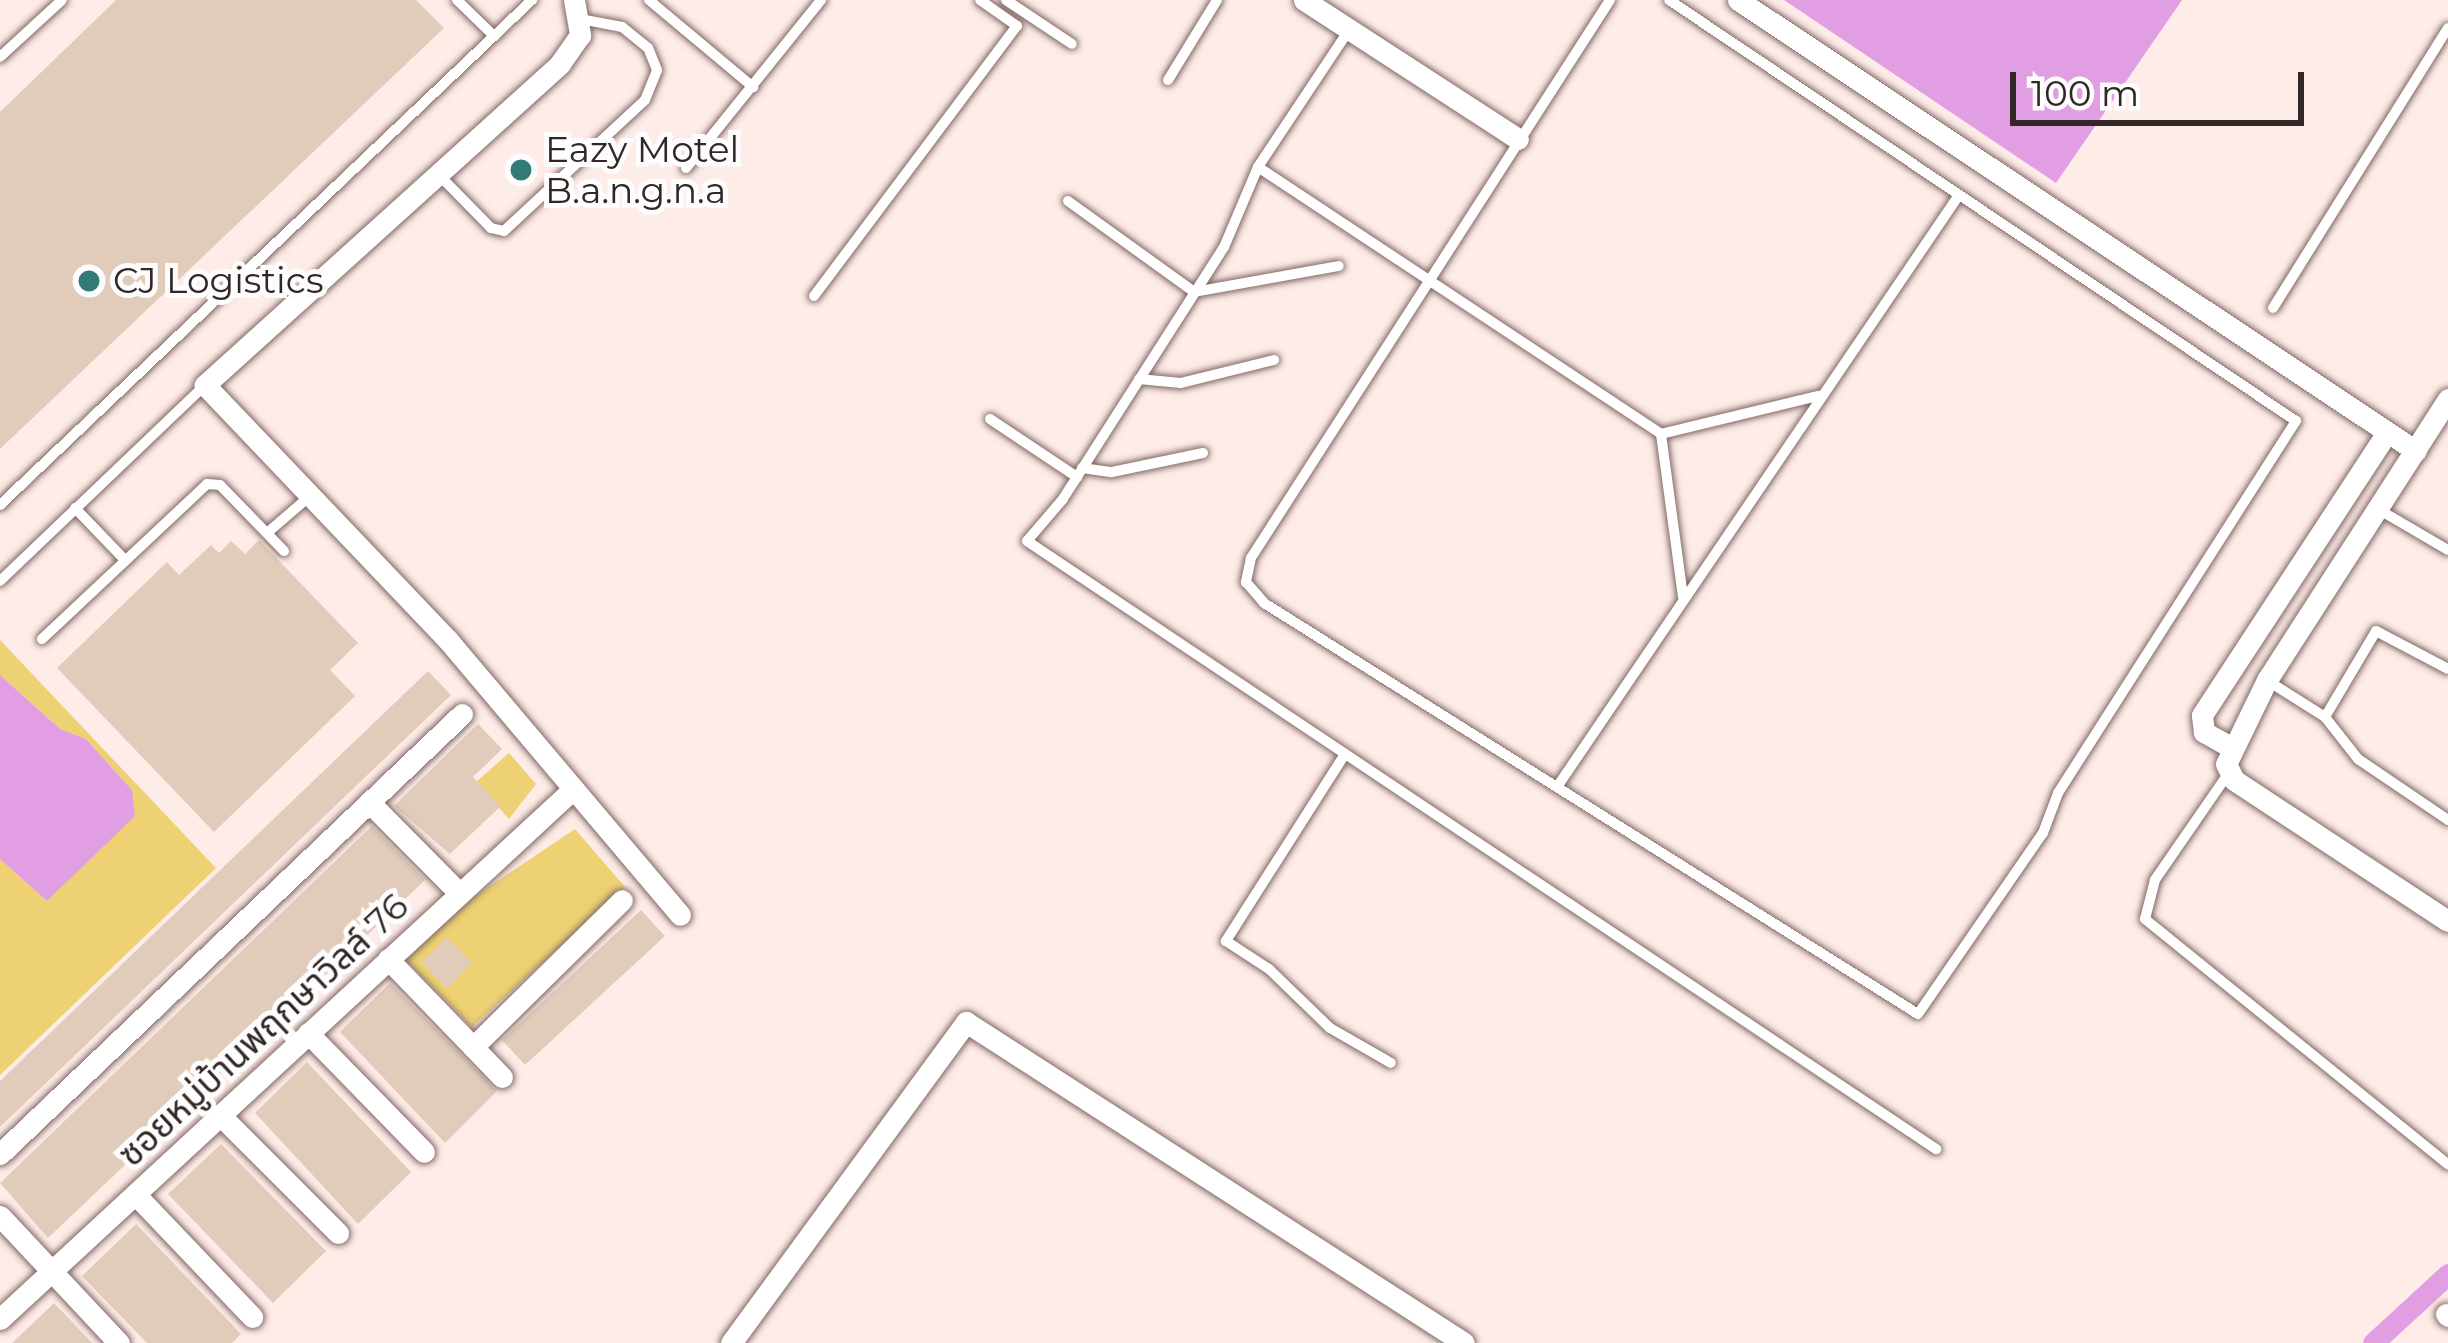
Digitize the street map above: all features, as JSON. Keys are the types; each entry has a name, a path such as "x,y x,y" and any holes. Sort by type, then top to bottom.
{"street":[{"path":"1304,0 1518,139"},
{"path":"1738,0 2416,451"},
{"path":"577,10 560,64 205,385 447,639 680,915"},
{"path":"2448,399 2228,746 2230,771 2448,921"},
{"path":"2228,746 2204,732 2202,716 2387,432"},
{"path":"0,1154 462,714"},
{"name":"ซอยหมู่บ้านพฤกษาวิลล์ 76","path":"0,1319 572,790"},
{"path":"369,802 459,893"},
{"path":"473,1047 622,900"},
{"path":"388,959 502,1077"},
{"path":"731,1343 967,1022 1464,1343"},
{"path":"308,1034 424,1152"},
{"path":"220,1115 338,1234"},
{"path":"135,1194 252,1317"},
{"path":"0,1216 118,1343"}],"lane":[{"path":"0,57 62,0"},
{"path":"457,0 494,36"},
{"path":"0,505 532,0"},
{"path":"649,0 753,87"},
{"path":"686,168 821,0"},
{"path":"814,296 1017,26 980,0"},
{"path":"1006,0 1072,44"},
{"path":"1168,80 1217,0"},
{"path":"1610,0 1251,558 1246,582 1264,603 1910,1010 1924,1010 2297,427 1669,0"},
{"path":"438,174 491,228 504,231 645,100 656,70 648,48 622,27 577,10"},
{"path":"2273,308 2448,28"},
{"path":"1349,30 1258,167 1194,292 1080,473 1027,542 1936,1149"},
{"path":"1258,167 1661,434 1820,396"},
{"path":"1557,787 1959,195"},
{"path":"1068,201 1194,292 1339,266"},
{"path":"1139,379 1180,383 1274,360"},
{"path":"0,581 205,385"},
{"path":"990,419 1080,473 1112,472 1203,453"},
{"path":"1661,434 1683,599"},
{"path":"42,639 207,484 220,485 284,551"},
{"path":"267,533 311,496"},
{"path":"75,508 124,559"},
{"path":"2378,509 2448,550"},
{"path":"2325,717 2376,631 2448,669"},
{"path":"2267,680 2325,717 2358,759 2448,820"},
{"path":"1345,754 1226,941 1269,969 1330,1028 1391,1064"},
{"path":"2230,771 2155,880 2145,919 2448,1163"}],"shaded area":[{"path":"1784,0 2182,0 2056,183"},
{"path":"0,640 216,868 0,1075 0,859 47,901 132,790 86,739 60,729 0,675"},
{"path":"0,675 60,729 86,739 132,790 135,816 47,901 0,859"},
{"path":"509,753 536,784 509,819 476,782"},
{"path":"575,829 625,887 472,1027 406,960 472,898"}],"building":[{"name":"CJ Logistics","path":"116,0 416,0 444,28 0,449 0,112"},
{"path":"259,540 358,643 330,670 355,696 214,832 57,668 167,562 179,575 211,545 219,553 231,541 245,554"},
{"path":"428,671 451,695 0,1127 0,1081"},
{"path":"478,724 502,749 473,777 501,806 450,854 394,806"},
{"path":"372,826 425,880 48,1238 0,1183"},
{"path":"641,910 665,936 525,1065 502,1040"},
{"path":"447,937 472,963 447,988 422,962"},
{"path":"390,983 497,1091 445,1143 340,1032"},
{"path":"307,1062 411,1172 358,1224 255,1113"},
{"path":"221,1144 326,1251 273,1303 168,1194"},
{"path":"136,1224 241,1334 232,1343 147,1343 82,1276"},
{"path":"54,1303 92,1343 12,1343 30,1326"}],"waterway":[{"path":"2373,1343 2448,1274"}],"place":[{"name":"Eazy Motel B.a.n.g.n.a","path":"521,170"},
{"name":"CJ Logistics","path":"89,281"}]}
